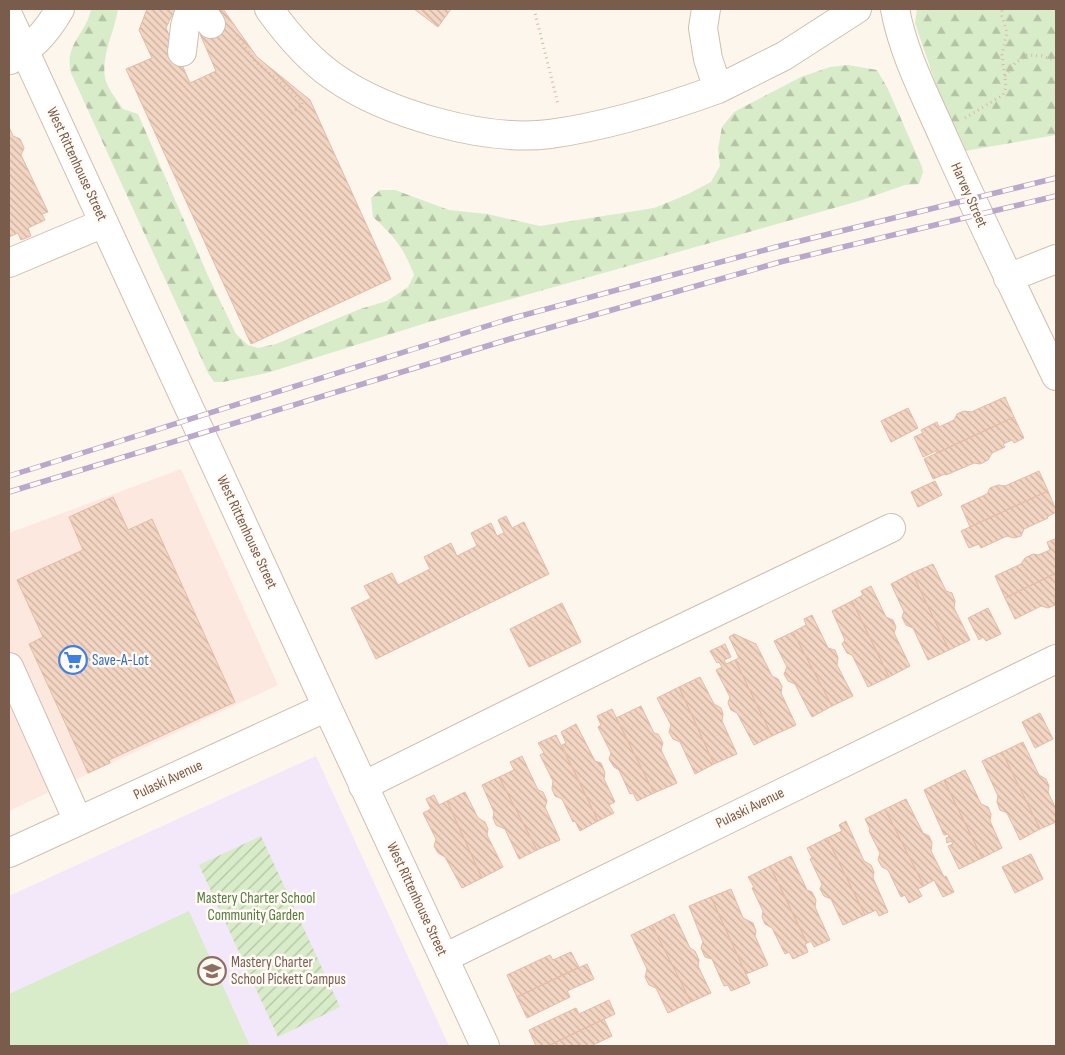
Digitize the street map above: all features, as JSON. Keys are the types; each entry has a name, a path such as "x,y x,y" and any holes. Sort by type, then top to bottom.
{"street":[{"path":"17,57 48,27 60,9"},
{"path":"269,9 306,53 335,78 365,94 396,108 468,130 505,134 548,134 584,128 668,107 718,89 784,56 856,9"},
{"path":"706,9 703,28 708,59 718,89"},
{"name":"Harvey Street","path":"895,9 898,26 913,66 971,199 1056,376"},
{"path":"182,52 185,26 201,14"},
{"name":"West Rittenhouse Street","path":"9,17 17,57 104,223 485,1046"},
{"path":"9,263 104,223"},
{"path":"1008,278 1056,259"},
{"path":"363,786 628,654 891,528"},
{"name":"Pulaski Avenue","path":"444,958 1056,658"},
{"path":"9,667 78,821"},
{"name":"Pulaski Avenue","path":"9,852 327,707"}],"path":[{"path":"534,9 558,105"},
{"path":"964,119 1003,95 1006,87 1002,55 1008,32 1002,16 1002,9"},
{"path":"239,38 254,60 302,101 302,105 282,120"},
{"path":"1005,76 1016,63 1027,55 1042,56 1056,61"}],"shaded area":[{"path":"181,469 278,685 9,811 9,533"},
{"name":"Mastery Charter School Pickett Campus","path":"316,756 449,1046 9,1046 9,896"}],"green space":[{"path":"91,9 118,9 105,61 106,82 123,109 138,114 208,276 236,334 248,345 258,348 276,344 360,309 387,301 408,287 414,275 406,257 393,237 373,217 371,198 380,190 395,190 449,210 487,214 540,226 654,208 711,182 720,166 718,149 722,127 734,112 801,77 830,67 848,65 877,70 888,89 923,172 919,184 905,185 859,201 426,323 267,373 223,382 214,382 208,373 71,73 70,54 85,26"},
{"path":"917,9 1056,9 1056,135 959,152 915,23"},
{"name":"Mastery Charter School Community Garden","path":"261,836 340,1007 278,1037 199,865"},
{"path":"189,911 250,1046 9,1046 9,994"}],"building":[{"path":"147,9 179,9 178,13 172,15 166,28 190,83 216,71 200,34 219,18 217,9 223,9 257,57 310,100 391,279 251,344 126,69 152,58 139,30"},
{"path":"414,9 451,9 438,27"},
{"path":"9,127 13,136 20,139 24,148 21,155 48,212 42,214 45,220 28,228 31,236 21,240 18,233 9,237"},
{"path":"1005,397 1014,417 937,453 936,451 923,457 914,437 923,433 921,430 937,422 939,427 954,420 957,414 964,411 971,412"},
{"path":"908,408 918,428 891,442 881,421"},
{"path":"1014,417 1024,438 1014,443 1012,440 1003,444 1005,447 992,453 988,460 980,464 974,463 933,479 924,459"},
{"path":"1039,471 1048,491 970,527 961,506 987,494 990,488 998,485 1005,486"},
{"path":"935,481 942,495 918,507 911,492"},
{"path":"1048,491 1056,512 1048,518 1024,529 1021,536 1014,538 1007,536 981,548 979,544 969,548 961,531"},
{"path":"113,497 128,530 152,519 235,702 109,760 110,763 88,773 29,644 43,637 17,580 83,550 69,517"},
{"path":"506,516 512,528 524,522 549,574 376,659 351,608 371,598 364,586 392,573 398,585 430,569 424,557 451,543 457,556 477,546 471,533 491,523 497,536 504,533 498,520"},
{"path":"1055,539 1056,573 1005,598 995,576 1021,564 1025,558 1033,554 1038,555 1050,550 1047,542"},
{"path":"933,564 946,591 952,593 955,601 954,608 970,640 949,650 912,573"},
{"path":"912,573 949,650 928,660 913,628 906,625 902,617 904,612 891,584"},
{"path":"1056,573 1055,605 1048,608 1041,606 1015,619 1005,598"},
{"path":"871,586 886,617 893,620 896,627 894,633 910,666 889,677 852,601 863,595 861,591"},
{"path":"852,601 889,677 868,687 852,655 847,653 842,644 845,640 832,611"},
{"path":"562,603 581,642 529,667 510,629"},
{"path":"988,608 1001,634 986,641 983,637 979,640 968,618"},
{"path":"812,615 828,648 835,650 838,658 837,665 853,696 832,706 793,632 806,625 804,619"},
{"path":"793,632 832,706 812,717 795,684 788,681 784,674 787,667 774,641"},
{"path":"734,634 756,644 772,676 778,679 782,686 781,693 796,725 772,736 735,660 739,658 729,637"},
{"path":"725,644 731,657 724,660 726,664 735,660 772,736 754,745 737,713 731,710 728,703 730,697 716,670 722,667 719,662 717,663 710,651"},
{"path":"700,677 714,704 721,708 723,714 722,721 737,754 714,764 679,687"},
{"path":"679,687 714,764 695,774 680,742 673,739 669,732 671,725 657,698"},
{"path":"641,706 654,733 658,734 663,743 661,750 677,783 654,793 616,718"},
{"path":"612,709 654,793 637,801 633,793 630,794 619,770 614,767 609,759 611,753 598,727 601,725 597,716"},
{"path":"1040,713 1053,739 1035,748 1022,722"},
{"path":"576,724 595,761 601,763 605,773 604,779 615,802 609,805 614,813 598,821 562,745 566,743 561,732"},
{"path":"556,735 598,821 580,831 575,821 573,822 562,799 555,796 552,789 553,781 540,755 544,753 538,743"},
{"path":"1023,742 1039,775 1046,779 1049,786 1048,792 1056,809 1056,822 1040,829 1002,752"},
{"path":"1002,752 1040,829 1020,840 1007,813 1000,810 997,802 998,796 982,761"},
{"path":"522,756 538,790 543,792 547,801 545,807 560,840 537,850 499,777 514,770 510,762"},
{"path":"965,770 981,804 988,807 991,814 990,821 1002,848 982,858 944,780"},
{"path":"499,777 537,850 519,859 505,829 496,825 493,818 494,812 482,785"},
{"path":"944,780 982,858 959,869 948,846 953,844 951,841 947,843 946,838 949,837 948,834 944,835 924,790"},
{"path":"465,792 478,818 485,822 488,829 487,835 503,867 482,878 447,801"},
{"path":"434,795 439,805 447,801 482,878 462,888 445,857 438,853 434,846 436,839 423,813 431,809 426,799"},
{"path":"906,799 923,833 929,836 932,843 931,851 954,892 943,897 934,880 924,886 885,809"},
{"path":"885,809 924,886 918,889 922,896 909,903 905,895 901,897 888,870 882,867 878,860 880,853 865,819"},
{"path":"846,821 864,861 871,865 874,872 873,878 888,912 879,916 876,910 865,915 827,838 842,831 839,825"},
{"path":"827,838 865,915 843,925 831,899 824,896 820,889 822,884 807,848"},
{"path":"1031,854 1043,879 1015,893 1002,867"},
{"path":"791,856 807,890 812,892 816,900 815,907 830,940 814,947 811,941 807,943 770,866"},
{"path":"770,866 807,943 805,944 808,952 793,959 789,952 785,954 772,928 765,924 762,917 763,911 748,877"},
{"path":"731,889 743,918 753,923 756,931 755,936 768,965 746,974 711,897"},
{"path":"711,897 750,983 731,991 728,985 724,986 712,959 705,957 701,948 703,942 689,906"},
{"path":"674,914 690,948 695,951 699,960 698,966 711,993 691,1002 652,925"},
{"path":"652,925 691,1002 668,1013 656,988 649,985 645,977 647,969 631,935"},
{"path":"571,952 579,967 517,997 507,975 550,955 553,960"},
{"path":"587,964 594,979 567,991 570,997 527,1018 517,997"},
{"path":"609,1000 615,1014 548,1046 536,1046 529,1030 576,1008 579,1014"},
{"path":"604,1019 612,1036 594,1046 548,1046"}],"railway":[{"path":"9,476 506,320 776,247 1056,178"},
{"path":"9,492 510,339 780,262 1056,196"}],"place":[{"name":"Save-A-Lot","path":"73,660"},
{"name":"Mastery Charter School Pickett Campus","path":"212,971"}]}
